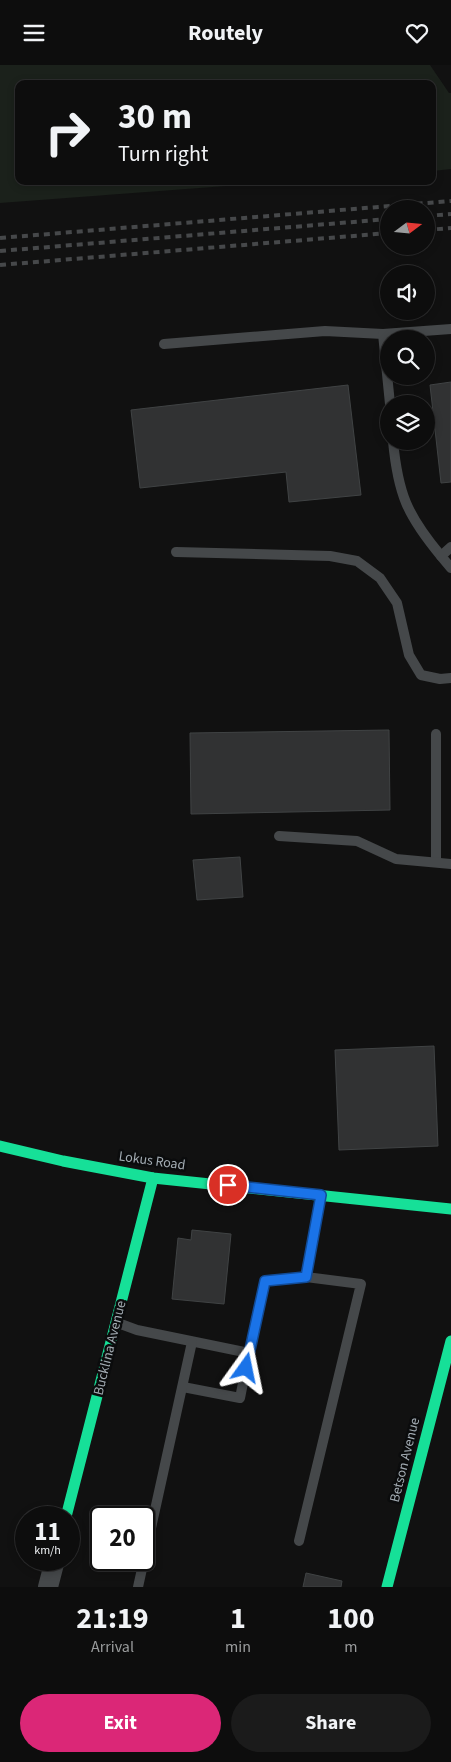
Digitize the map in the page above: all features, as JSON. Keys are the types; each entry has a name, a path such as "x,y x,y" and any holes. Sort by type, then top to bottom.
{"street":[{"name":"Lokus Road","path":"0,1146 63,1161 153,1177 451,1209"},
{"name":"Bucklina Avenue","path":"69,1506 153,1177"},
{"name":"Betson Avenue","path":"387,1587 451,1341"},
{"path":"48,1587 52,1571"}],"lane":[{"path":"435,330 451,329"},
{"path":"164,344 325,331 380,334"},
{"path":"394,450 396,473 404,503 420,531 451,568"},
{"path":"441,556 451,547"},
{"path":"176,553 330,556 357,561 380,578 397,603 409,655 421,675 440,679 451,678"},
{"path":"436,734 436,862"},
{"path":"279,836 357,841 396,859 451,863"},
{"path":"306,1277 321,1195"},
{"path":"183,1387 240,1398 265,1281 306,1277 361,1285 299,1541"},
{"path":"116,1323 137,1330 249,1353"},
{"path":"138,1587 192,1342"}],"shaded area":[{"path":"0,65 430,65 449,93 451,93 451,169 436,171 436,80 15,80 15,185 238,185 0,203"}],"building":[{"path":"451,382 451,482 441,483 435,430 435,395 431,395 430,385"},
{"path":"348,385 361,495 289,502 286,472 140,488 131,410"},
{"path":"389,730 390,810 191,814 190,733"},
{"path":"240,857 243,897 197,900 193,860"},
{"path":"434,1046 438,1146 339,1150 335,1050"},
{"path":"192,1230 231,1234 224,1304 172,1299 178,1238 191,1240"},
{"path":"306,1573 342,1581 341,1587 303,1587"}],"railway":[{"path":"0,238 451,201"},
{"path":"435,215 451,214"},
{"path":"0,251 380,220"},
{"path":"435,229 451,228"},
{"path":"0,265 380,234"}],"traffic: fast":[{"path":"0,1146 63,1161 153,1178 451,1209"},
{"path":"69,1506 153,1178"},
{"path":"387,1587 451,1341"}],"route":[{"path":"228,1185 321,1195 306,1277 265,1281 246,1368"}]}
